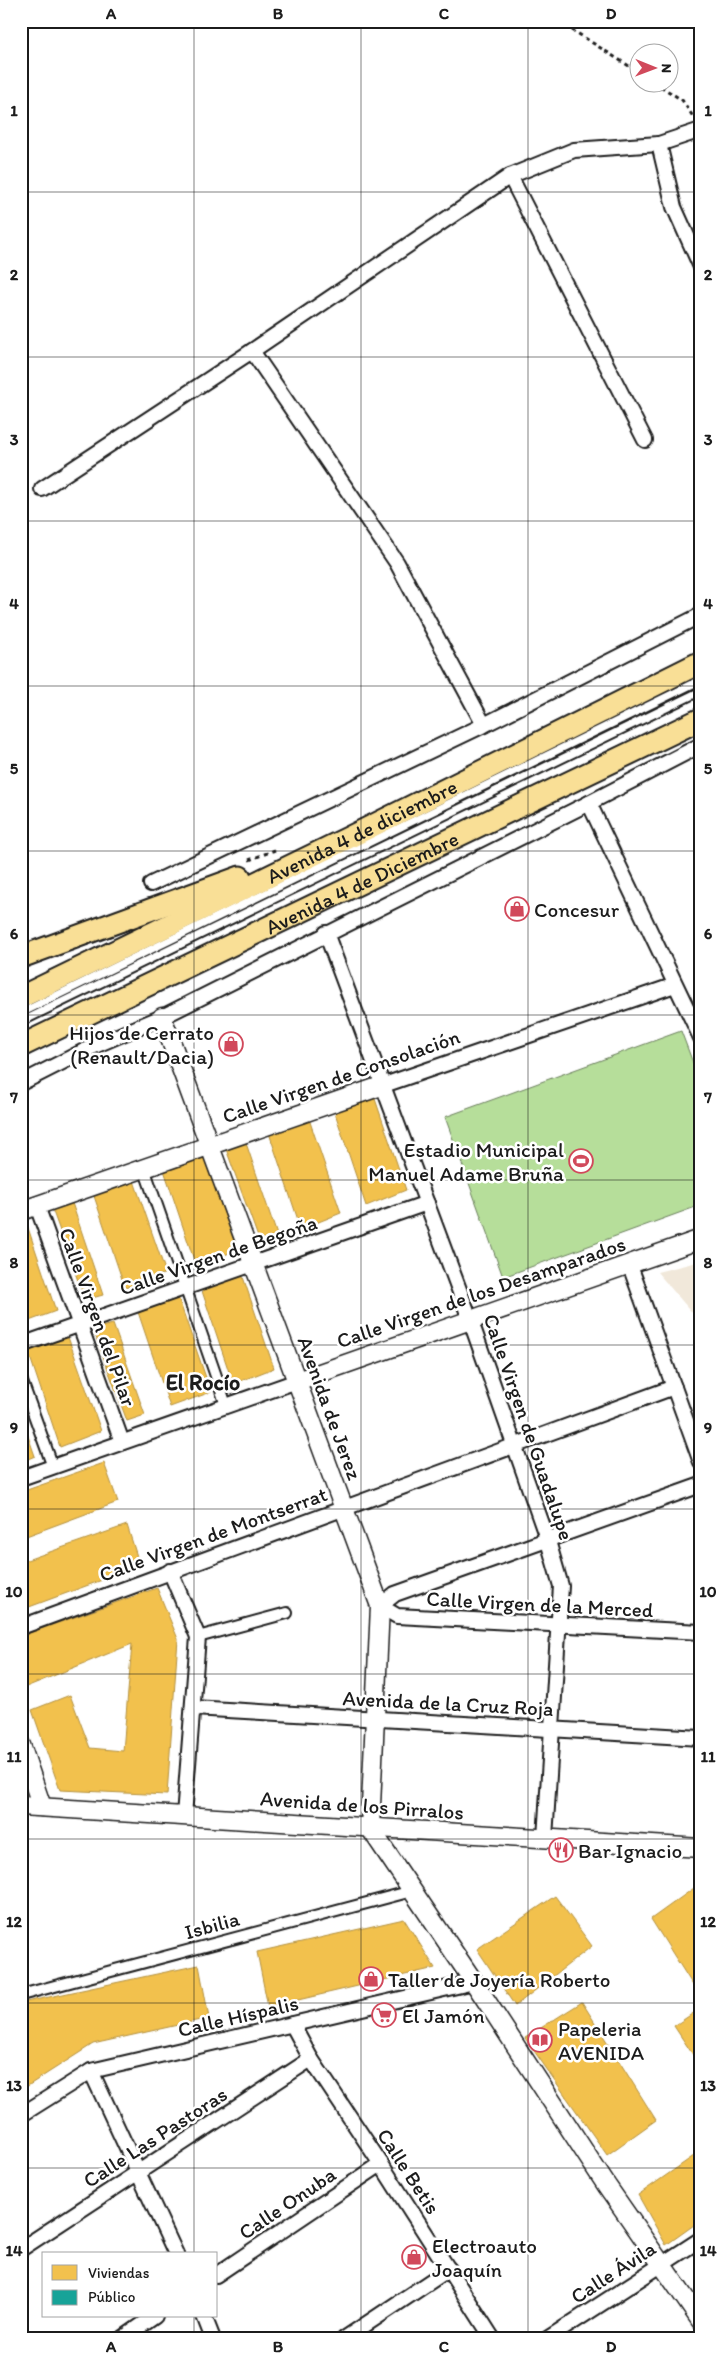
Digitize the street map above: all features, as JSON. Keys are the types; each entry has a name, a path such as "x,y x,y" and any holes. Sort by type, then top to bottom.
{"main road":[{"path":"656,683 701,650"},
{"name":"Avenida 4 de diciembre","path":"21,997 348,838 701,662"},
{"name":"Avenida 4 de Diciembre","path":"21,1046 701,719"},
{"path":"21,957 348,838"}],"street":[{"path":"42,489 252,351 510,176 574,150 659,144 698,125"},
{"path":"659,144 674,207 701,267"},
{"path":"510,176 645,440"},
{"path":"252,351 396,563 484,725"},
{"path":"151,884 484,725 701,615"},
{"path":"21,1083 92,1047 162,1017 701,745"},
{"path":"589,803 701,1038"},
{"name":"Calle Virgen de Guadalupe","path":"326,934 384,1084 470,1319 548,1541 560,1586 545,1838"},
{"name":"Calle Virgen de Consolación","path":"29,1209 384,1084 675,985"},
{"name":"Avenida de Jerez","path":"162,1017 380,1606 370,1828"},
{"path":"144,1168 226,1406"},
{"name":"Calle Virgen de Begoña","path":"21,1346 427,1203"},
{"name":"Calle Virgen del Pilar","path":"29,1209 80,1325 122,1442"},
{"name":"Calle Virgen de los Desamparados","path":"21,1478 701,1239"},
{"path":"629,1263 701,1462"},
{"path":"21,1379 53,1467"},
{"name":"Calle Virgen de Montserrat","path":"21,1626 674,1387"},
{"path":"380,1606 394,1594 548,1541 701,1485"},
{"path":"170,1571 198,1637 184,1816"},
{"name":"Calle Virgen de la Merced","path":"380,1606 397,1616 701,1632"},
{"path":"198,1637 288,1613"},
{"name":"Avenida de la Cruz Roja","path":"193,1708 701,1738"},
{"path":"21,1745 42,1807"},
{"name":"Avenida de los Pirralos","path":"21,1806 701,1848"},
{"path":"370,1828 474,1982 607,2186 701,2321"},
{"name":"Isbilia","path":"21,1995 412,1891"},
{"name":"Calle Híspalis","path":"21,2115 90,2071 474,1982"},
{"name":"Calle Betis","path":"292,2024 311,2059 493,2339"},
{"name":"Calle Las Pastoras","path":"21,2248 311,2059"},
{"path":"90,2071 175,2252"},
{"name":"Calle Onuba","path":"218,2274 381,2164"},
{"name":"Calle Ávila","path":"548,2339 701,2239"},
{"path":"344,2339 449,2269"},
{"path":"122,2339 152,2318"},
{"path":"205,2318 213,2339"}],"lane":[{"path":"21,1013 701,680"},
{"path":"21,1022 701,691"}],"path":[{"path":"558,21 630,67"},
{"path":"670,92 682,100 698,125"}],"shaded area":[{"path":"701,1261 701,1323 657,1272"}],"green space":[{"name":"Estadio Municipal Manuel Adame Bruña","path":"681,1031 701,1084 701,1205 503,1277 445,1117"}],"building: Viviendas":[{"path":"374,1096 406,1190 366,1206 334,1110"},
{"path":"309,1119 341,1213 301,1229 269,1133"},
{"path":"246,1143 277,1235 259,1240 226,1149"},
{"path":"204,1156 237,1250 196,1266 164,1170"},
{"path":"133,1178 166,1273 125,1288 93,1193"},
{"path":"72,1203 103,1295 85,1300 52,1209"},
{"path":"24,1216 56,1311 21,1324 21,1217"},
{"path":"242,1274 274,1368 233,1384 201,1288"},
{"path":"178,1297 211,1392 170,1407 138,1312"},
{"path":"113,1324 145,1415 127,1421 93,1329"},
{"path":"68,1337 101,1431 60,1447 28,1351"},
{"path":"21,1416 35,1456 21,1462"},
{"path":"104,1463 118,1502 21,1538 21,1492"},
{"path":"127,1525 140,1566 21,1610 21,1562"},
{"path":"157,1588 178,1639 167,1795 60,1790 32,1710 70,1695 90,1748 123,1751 132,1644 21,1689 21,1636"},
{"path":"701,1883 701,1998 651,1919"},
{"path":"555,1896 592,1946 515,2006 477,1949"},
{"path":"404,1919 435,1968 268,2007 257,1952"},
{"path":"199,1965 209,2018 93,2044 26,2087 21,2088 21,2003"},
{"path":"582,2002 656,2120 607,2155 525,2038"},
{"path":"701,2008 701,2067 674,2026"},
{"path":"701,2151 701,2220 666,2245 638,2195"}],"building: Público":[{"path":"21,1885 24,1893 21,1906"}],"place":[{"name":"Concesur","path":"517,909"},
{"name":"Hijos de Cerrato (Renault/Dacia)","path":"231,1044"},
{"name":"Estadio Municipal Manuel Adame Bruña","path":"581,1161"},
{"name":"Bar Ignacio","path":"561,1850"},
{"name":"Taller de Joyería Roberto","path":"371,1979"},
{"name":"El Jamón","path":"384,2015"},
{"name":"Papeleria AVENIDA","path":"540,2040"},
{"name":"Electroauto Joaquín","path":"414,2257"}],"district":[{"name":"El Rocío","path":"203,1382"}]}
